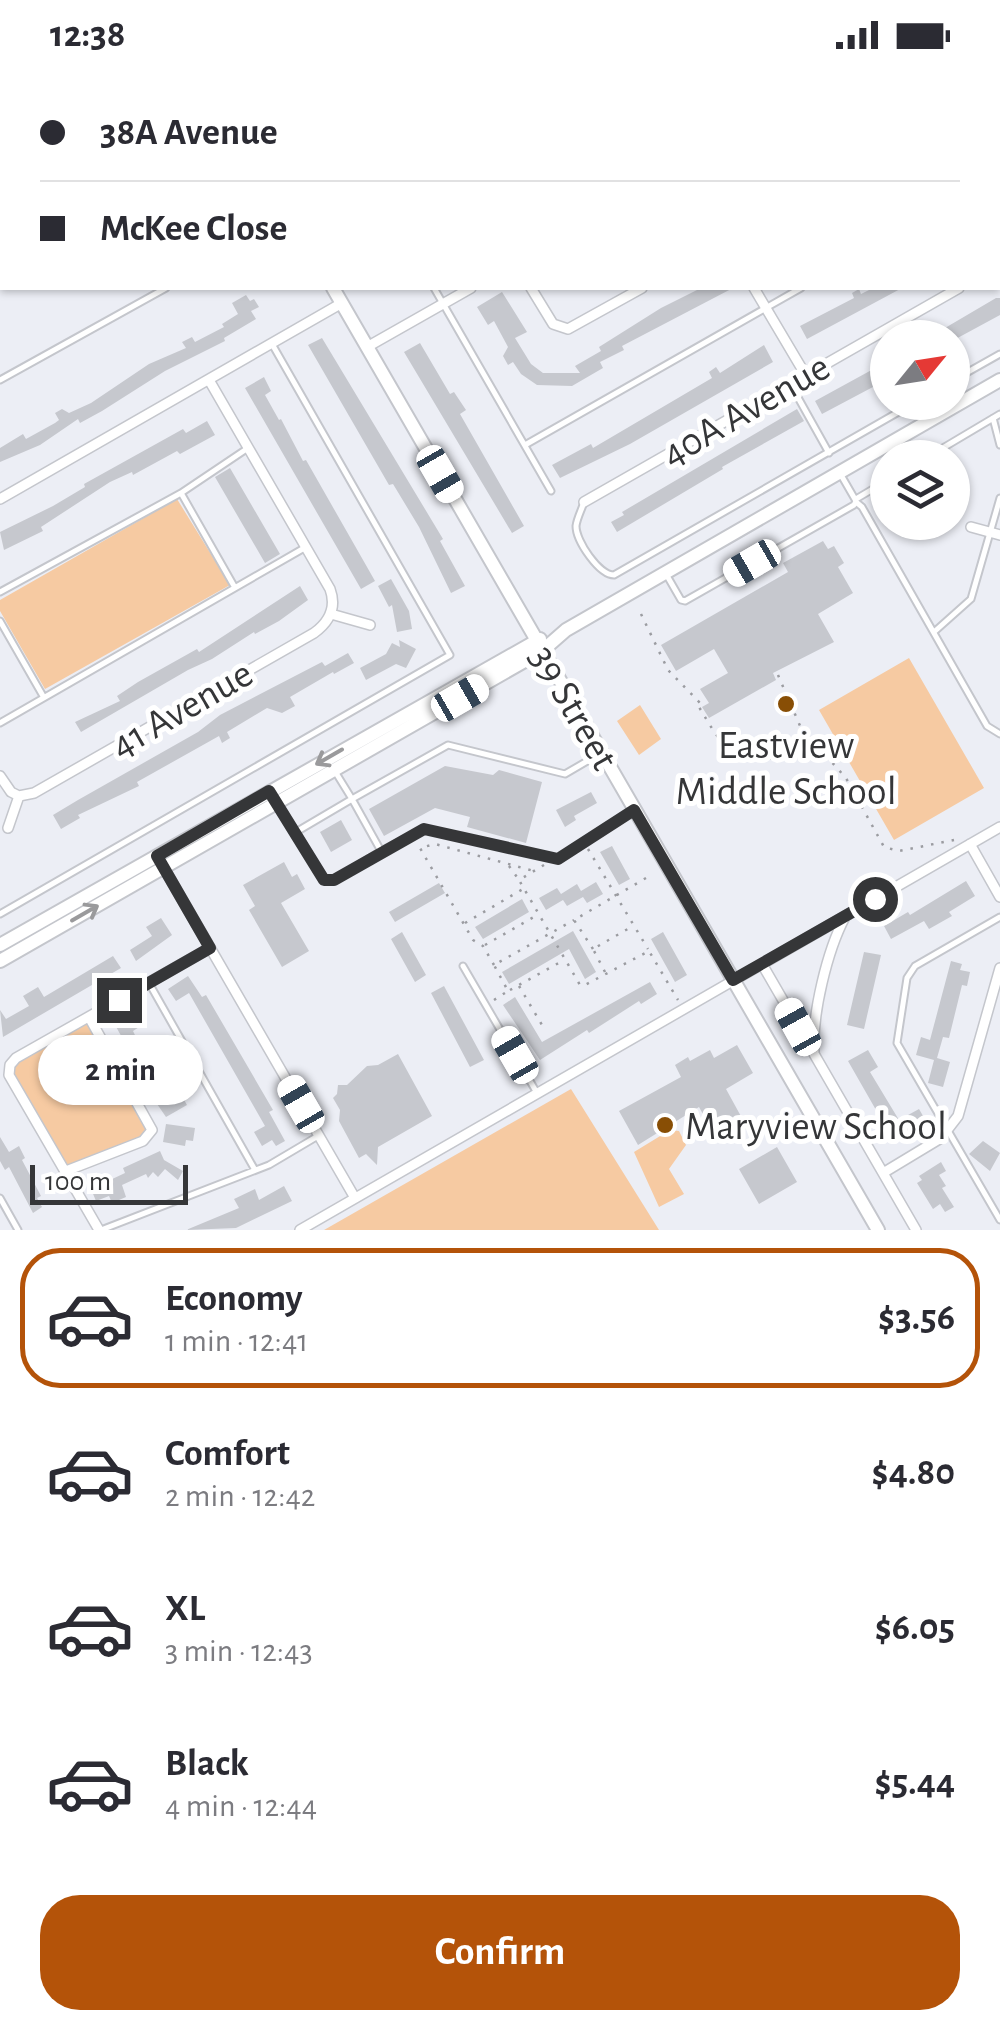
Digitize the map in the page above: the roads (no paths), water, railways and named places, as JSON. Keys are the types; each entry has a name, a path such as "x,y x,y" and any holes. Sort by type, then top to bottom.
{"main road":[{"name":"39 Street","path":"334,290 878,1230"},
{"path":"272,797 334,770 566,630 1000,380"},
{"path":"0,961 160,862 539,646"},
{"path":"0,944 160,862"}],"street":[{"path":"367,347 468,290"},
{"path":"531,290 548,318 563,329 578,325 639,290"},
{"path":"755,290 804,374"},
{"name":"40A Avenue","path":"584,502 955,290"},
{"path":"0,499 342,303"},
{"path":"209,380 332,596 331,614 370,624"},
{"path":"972,527 995,534"},
{"name":"41 Avenue","path":"19,796 34,793 314,633 331,614"},
{"path":"0,776 11,792 19,796 8,828"},
{"path":"300,1230 1000,827"},
{"path":"970,844 1000,897"},
{"path":"160,862 356,1198"},
{"path":"814,1055 815,1020 834,944 847,915"},
{"path":"100,1230 8,1070 16,1058 210,948"},
{"path":"762,964 916,1230"},
{"path":"882,1173 948,1130 966,1096 1000,968"},
{"path":"66,1171 143,1141 152,1130 90,1017"}],"lane":[{"path":"0,369 2,379 162,290"},
{"path":"435,290 552,491"},
{"path":"525,445 797,290"},
{"path":"0,914 450,655 272,344"},
{"path":"970,371 1000,354"},
{"path":"790,382 829,453"},
{"path":"956,440 996,416 1000,445"},
{"path":"584,502 577,523 579,536 599,570 614,575 885,420"},
{"path":"0,592 181,493 248,448"},
{"path":"840,472 987,726 1000,734"},
{"path":"666,573 681,600 686,601 870,492"},
{"path":"181,493 234,586"},
{"path":"934,632 971,599 995,534 1000,498"},
{"path":"0,723 306,547"},
{"path":"0,621 43,696"},
{"path":"296,832 448,745 565,774 601,753"},
{"path":"334,770 381,851"},
{"path":"272,797 324,880 334,880 424,829 554,858 585,844 634,810"},
{"path":"1000,917 916,966 907,978 897,1043 997,1207 1000,1220"},
{"path":"463,966 537,1094"},
{"path":"149,984 255,1170"},
{"path":"100,1230 255,1170 319,1135"},
{"path":"0,1198 18,1230"}],"place":[{"name":"Eastview Middle School","path":"786,704"},
{"name":"Maryview School","path":"665,1125"}]}
